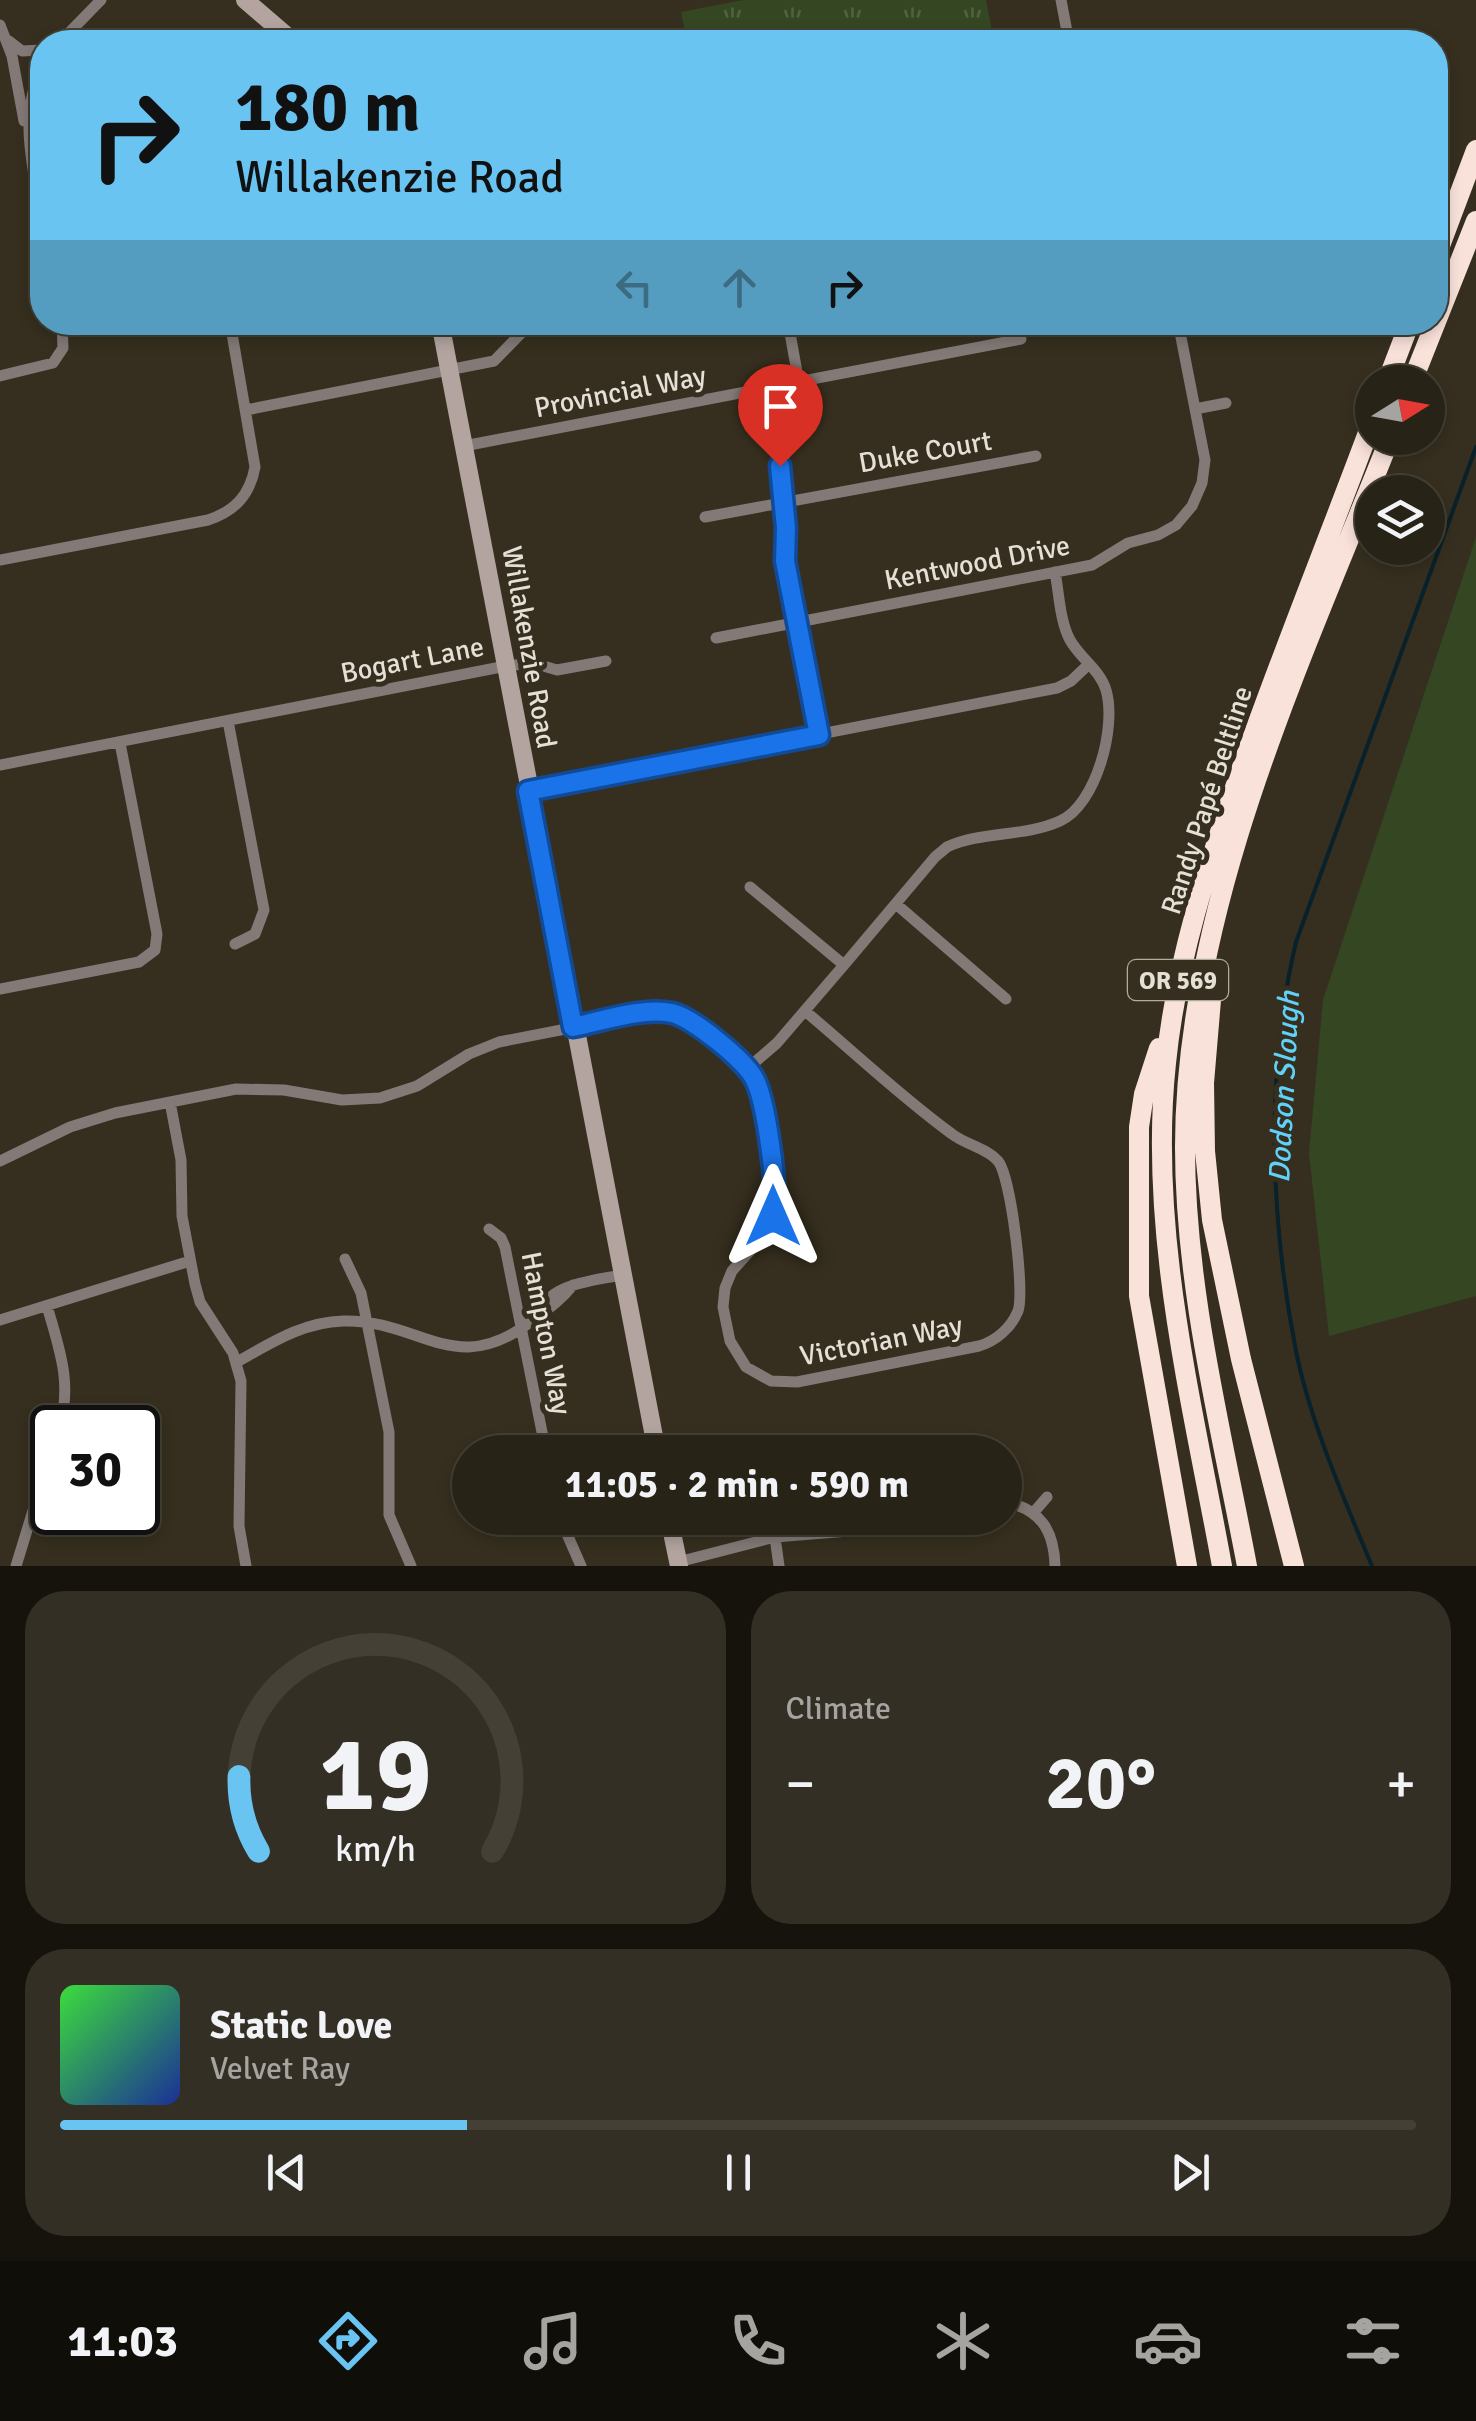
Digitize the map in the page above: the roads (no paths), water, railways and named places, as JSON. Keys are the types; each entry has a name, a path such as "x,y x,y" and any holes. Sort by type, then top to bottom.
{"highway":[{"path":"1448,224 1476,150"},
{"path":"1448,291 1476,220"},
{"path":"1394,365 1405,335"},
{"path":"1419,365 1431,335"},
{"name":"Randy Papé Beltline","path":"1222,1566 1170,1278 1163,1130 1166,1064 1178,980 1209,860 1359,455"},
{"name":"Randy Papé Beltline","path":"1247,1566 1196,1295 1187,1212 1185,1145 1194,1020 1204,962 1244,814 1383,455"},
{"path":"1290,693 1216,962 1204,1100 1212,1220 1294,1566"},
{"path":"1172,1019 1144,1094 1139,1128 1137,1222 1142,1313 1187,1566"}],"street":[{"path":"72,30 101,0"},
{"path":"245,0 280,30"},
{"path":"1061,0 1067,30"},
{"path":"0,25 30,151"},
{"path":"6,38 22,51 30,51"},
{"path":"28,140 30,110"},
{"path":"0,376 53,363 63,348 62,335"},
{"path":"0,560 208,520 230,511 249,488 255,467 232,335"},
{"name":"Willakenzie Road","path":"442,335 653,1435"},
{"path":"246,410 499,358 520,335"},
{"path":"791,335 801,408 778,473 786,528 785,561 819,735"},
{"name":"Kentwood Drive","path":"716,638 1097,563 1128,543 1167,531 1184,517 1204,475 1181,335"},
{"name":"Provincial Way","path":"464,446 1020,338"},
{"path":"1196,410 1226,404"},
{"name":"Duke Court","path":"705,518 1036,456"},
{"path":"0,1161 82,1122 250,1088 342,1100 380,1098 417,1086 488,1045 653,1012 671,1013 696,1025 747,1069 777,1043 947,848 1056,823 1085,801 1095,780 1109,712 1104,685 1069,637 1055,572"},
{"name":"Bogart Lane","path":"0,764 120,744 506,666 532,663 557,670 606,661"},
{"path":"528,791 1057,688 1072,681 1088,664"},
{"path":"228,721 264,901 260,926 249,939 235,944"},
{"path":"0,989 138,962 158,951 120,744"},
{"path":"750,887 844,965"},
{"path":"896,904 1006,999"},
{"name":"Victorian Way","path":"747,1069 758,1090 776,1195 766,1233 736,1264 724,1288 723,1307 730,1341 746,1367 762,1378 797,1382 979,1346 1008,1328 1018,1311 1021,1294 1009,1188 1001,1165 990,1154 952,1134 805,1011"},
{"path":"170,1102 182,1160 182,1216 190,1261 200,1302 236,1362 242,1398 239,1526 246,1566"},
{"name":"Hampton Way","path":"489,1229 504,1242 543,1435"},
{"path":"345,1259 359,1286 368,1322 390,1440 389,1514 411,1566"},
{"path":"0,1320 190,1261"},
{"path":"236,1362 305,1327 328,1322 368,1322 463,1349 493,1343 522,1330 534,1319 540,1304 558,1289 622,1275"},
{"path":"47,1306 66,1372 64,1405"},
{"path":"1034,1512 1046,1498"},
{"path":"1022,1508 1034,1512 1051,1536 1055,1566"},
{"path":"16,1566 30,1520"},
{"path":"567,1535 581,1566"},
{"path":"673,1535 679,1564 775,1538 807,1535"},
{"path":"775,1538 779,1566"}],"waterway":[{"name":"Dodson Slough","path":"1372,1566 1319,1432 1302,1378 1287,1301 1276,1198 1279,1043 1296,942 1476,447"}]}
